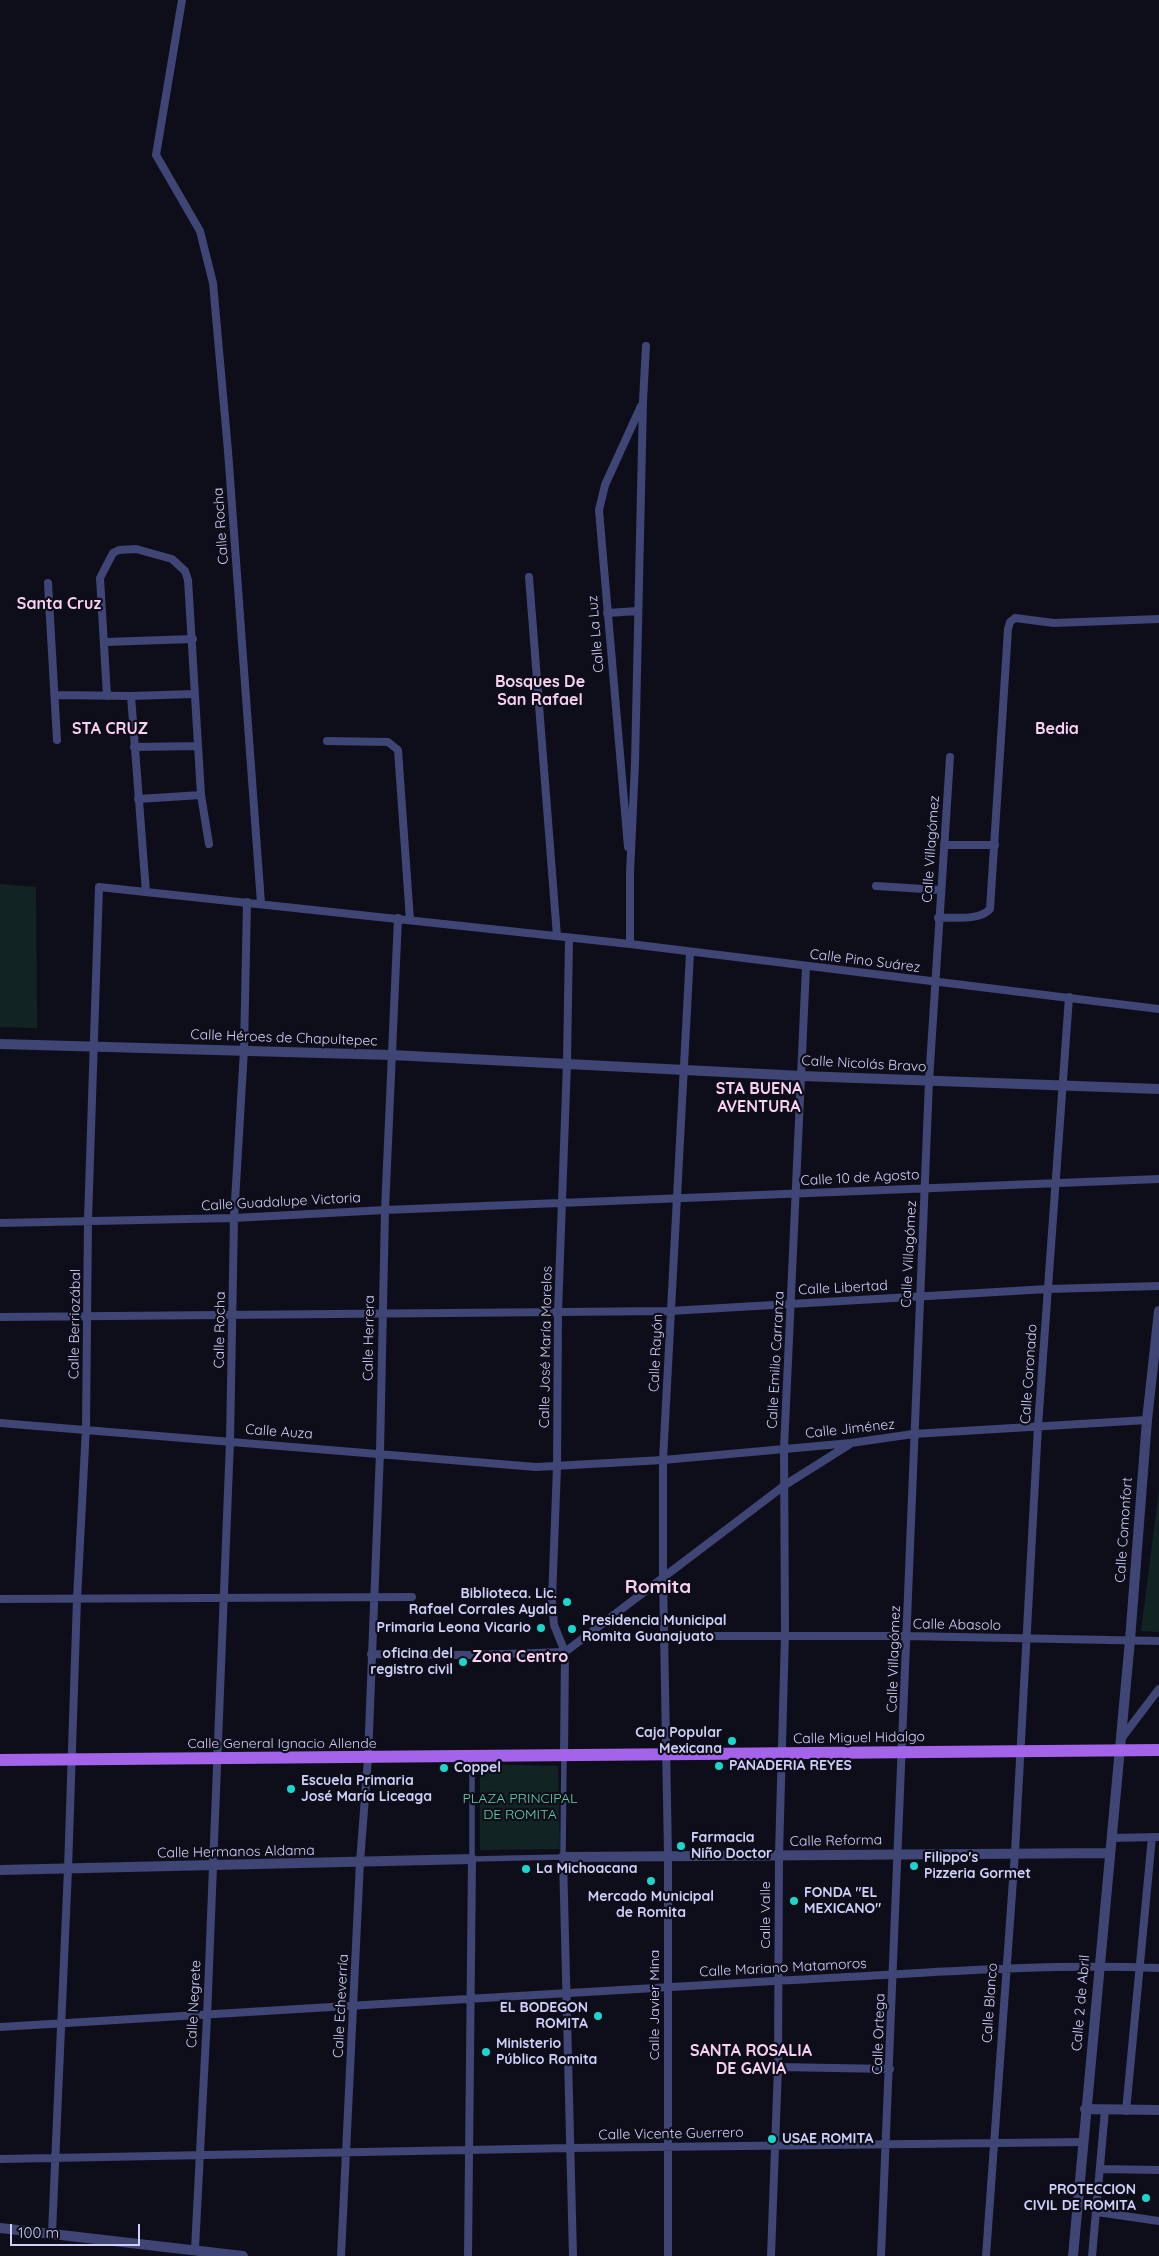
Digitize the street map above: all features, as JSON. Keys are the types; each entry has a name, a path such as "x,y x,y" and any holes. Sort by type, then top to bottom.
{"main road":[{"name":"Calle Miguel Hidalgo","path":"564,1754 1157,1751"},
{"name":"Calle General Ignacio Allende","path":"0,1760 472,1757 564,1754"}],"street":[{"name":"Calle Rocha","path":"182,0 156,149 158,160 200,231 213,282 228,451 261,903"},
{"name":"Calle La Luz","path":"630,944 630,873 636,763 643,402 646,346"},
{"name":"Calle La Luz","path":"630,873 619,764 600,525 601,498 643,402"},
{"path":"107,696 100,578 113,553 119,550 136,549 172,560 185,571 188,580 201,794 209,844"},
{"path":"529,577 558,936"},
{"path":"48,584 58,740"},
{"path":"607,614 638,611"},
{"path":"938,918 975,917 986,914 990,909 1008,629 1010,622 1016,618 1054,623 1159,619"},
{"path":"105,642 193,639"},
{"path":"56,695 131,696 194,694"},
{"path":"131,696 146,892"},
{"path":"327,741 388,742 398,750 410,920"},
{"path":"134,747 198,746"},
{"name":"Calle Villagómez","path":"903,1753 913,1434 928,1081 950,757"},
{"path":"619,764 636,763"},
{"path":"138,799 201,794"},
{"path":"944,845 995,845"},
{"path":"876,886 940,890"},
{"name":"Calle Pino Suárez","path":"99,888 261,903 630,944 690,953 1159,1009"},
{"name":"Calle Berriozábal","path":"52,2233 62,2024 77,1599 86,1428 88,1220 99,888"},
{"name":"Calle Rocha","path":"217,1759 230,1441 234,1218 244,1050 247,902"},
{"name":"Calle Herrera","path":"368,1758 380,1452 385,1210 398,918"},
{"name":"Calle José María Morelos","path":"564,1754 565,1652 554,1625 552,1600 557,1467 558,1312 563,1202 569,938"},
{"name":"Calle Rayón","path":"666,1754 663,1460 690,953"},
{"name":"Calle Emilio Carranza","path":"782,1754 785,1636 784,1448 806,966"},
{"name":"Calle Coronado","path":"1020,1752 1038,1426 1068,997"},
{"name":"Calle Héroes de Chapultepec","path":"0,1044 244,1050 567,1063"},
{"name":"Calle Nicolás Bravo","path":"567,1063 802,1076 1159,1089"},
{"name":"Calle 10 de Agosto","path":"563,1202 1159,1179"},
{"name":"Calle Guadalupe Victoria","path":"0,1223 234,1218 563,1202"},
{"name":"Calle Libertad","path":"0,1317 88,1314 233,1316 382,1312 670,1311 1048,1289 1159,1286"},
{"name":"Calle Comonfort","path":"1119,1752 1130,1640 1147,1420 1159,1311"},
{"name":"Calle Jiménez","path":"557,1467 663,1460 851,1443 913,1434 1147,1420"},
{"name":"Calle Auza","path":"0,1422 380,1452 492,1465 557,1467"},
{"path":"371,1654 472,1655 565,1652 785,1485 851,1443"},
{"path":"0,1599 412,1597"},
{"name":"Calle Abasolo","path":"664,1636 907,1636 1159,1641"},
{"path":"1121,1739 1159,1689"},
{"name":"Calle Blanco","path":"986,2256 1005,1969 1015,1852 1020,1752"},
{"name":"Calle 2 de Abril","path":"1073,2256 1119,1752"},
{"name":"Calle Ortega","path":"881,2256 903,1753"},
{"path":"564,1754 563,1857 568,1993 573,2256"},
{"name":"Calle Javier Mina","path":"666,1754 668,1856 668,2256"},
{"name":"Calle Valle","path":"771,2256 778,2067 779,1855 782,1754"},
{"path":"468,2256 472,1757"},
{"name":"Calle Echeverría","path":"342,2256 360,1862 368,1758"},
{"name":"Calle Negrete","path":"194,2249 207,2017 217,1759"},
{"path":"1111,1838 1156,1837 1139,1967 1126,2110"},
{"name":"Calle Reforma","path":"563,1857 1015,1852 1110,1853"},
{"path":"472,1859 563,1857"},
{"name":"Calle Hermanos Aldama","path":"0,1870 213,1867 472,1859"},
{"name":"Calle Mariano Matamoros","path":"0,2027 207,2017 668,1986 894,1974 1098,1966 1159,1968"},
{"path":"778,2067 890,2069"},
{"path":"1085,2110 1159,2110"},
{"path":"1092,2256 1105,2110"},
{"name":"Calle Vicente Guerrero","path":"0,2159 347,2154 570,2148 1083,2142"},
{"path":"1101,2169 1159,2170"},
{"path":"1097,2212 1159,2221"},
{"path":"0,2228 243,2256"}],"green space":[{"path":"0,884 36,887 37,1028 0,1027"},
{"path":"1159,1490 1159,1632 1141,1631"},
{"name":"PLAZA PRINCIPAL DE ROMITA","path":"480,1764 558,1766 560,1849 480,1850"}],"place":[{"name":"Biblioteca. Lic. Rafael Corrales Ayala","path":"567,1602"},
{"name":"Primaria Leona Vicario","path":"541,1628"},
{"name":"Presidencia Municipal Romita Guanajuato","path":"572,1629"},
{"name":"oficina del registro civil","path":"463,1662"},
{"name":"Caja Popular Mexicana","path":"732,1741"},
{"name":"PANADERIA REYES","path":"719,1766"},
{"name":"Coppel","path":"444,1768"},
{"name":"Escuela Primaria José María Liceaga","path":"291,1789"},
{"name":"Farmacia Niño Doctor","path":"681,1846"},
{"name":"Filippo's Pizzeria Gormet","path":"914,1866"},
{"name":"La Michoacana","path":"526,1869"},
{"name":"Mercado Municipal de Romita","path":"651,1881"},
{"name":"FONDA \"EL MEXICANO\"","path":"794,1901"},
{"name":"EL BODEGON ROMITA","path":"598,2016"},
{"name":"Ministerio Público Romita","path":"486,2052"},
{"name":"USAE ROMITA","path":"772,2139"},
{"name":"PROTECCION CIVIL DE ROMITA","path":"1146,2198"}],"district":[{"name":"Santa Cruz","path":"59,604"},
{"name":"Bosques De San Rafael","path":"540,691"},
{"name":"STA CRUZ","path":"110,729"},
{"name":"Bedia","path":"1057,729"},
{"name":"STA BUENA AVENTURA","path":"759,1098"},
{"name":"Romita","path":"658,1587"},
{"name":"Zona Centro","path":"520,1657"},
{"name":"SANTA ROSALIA DE GAVIA","path":"751,2060"}]}
